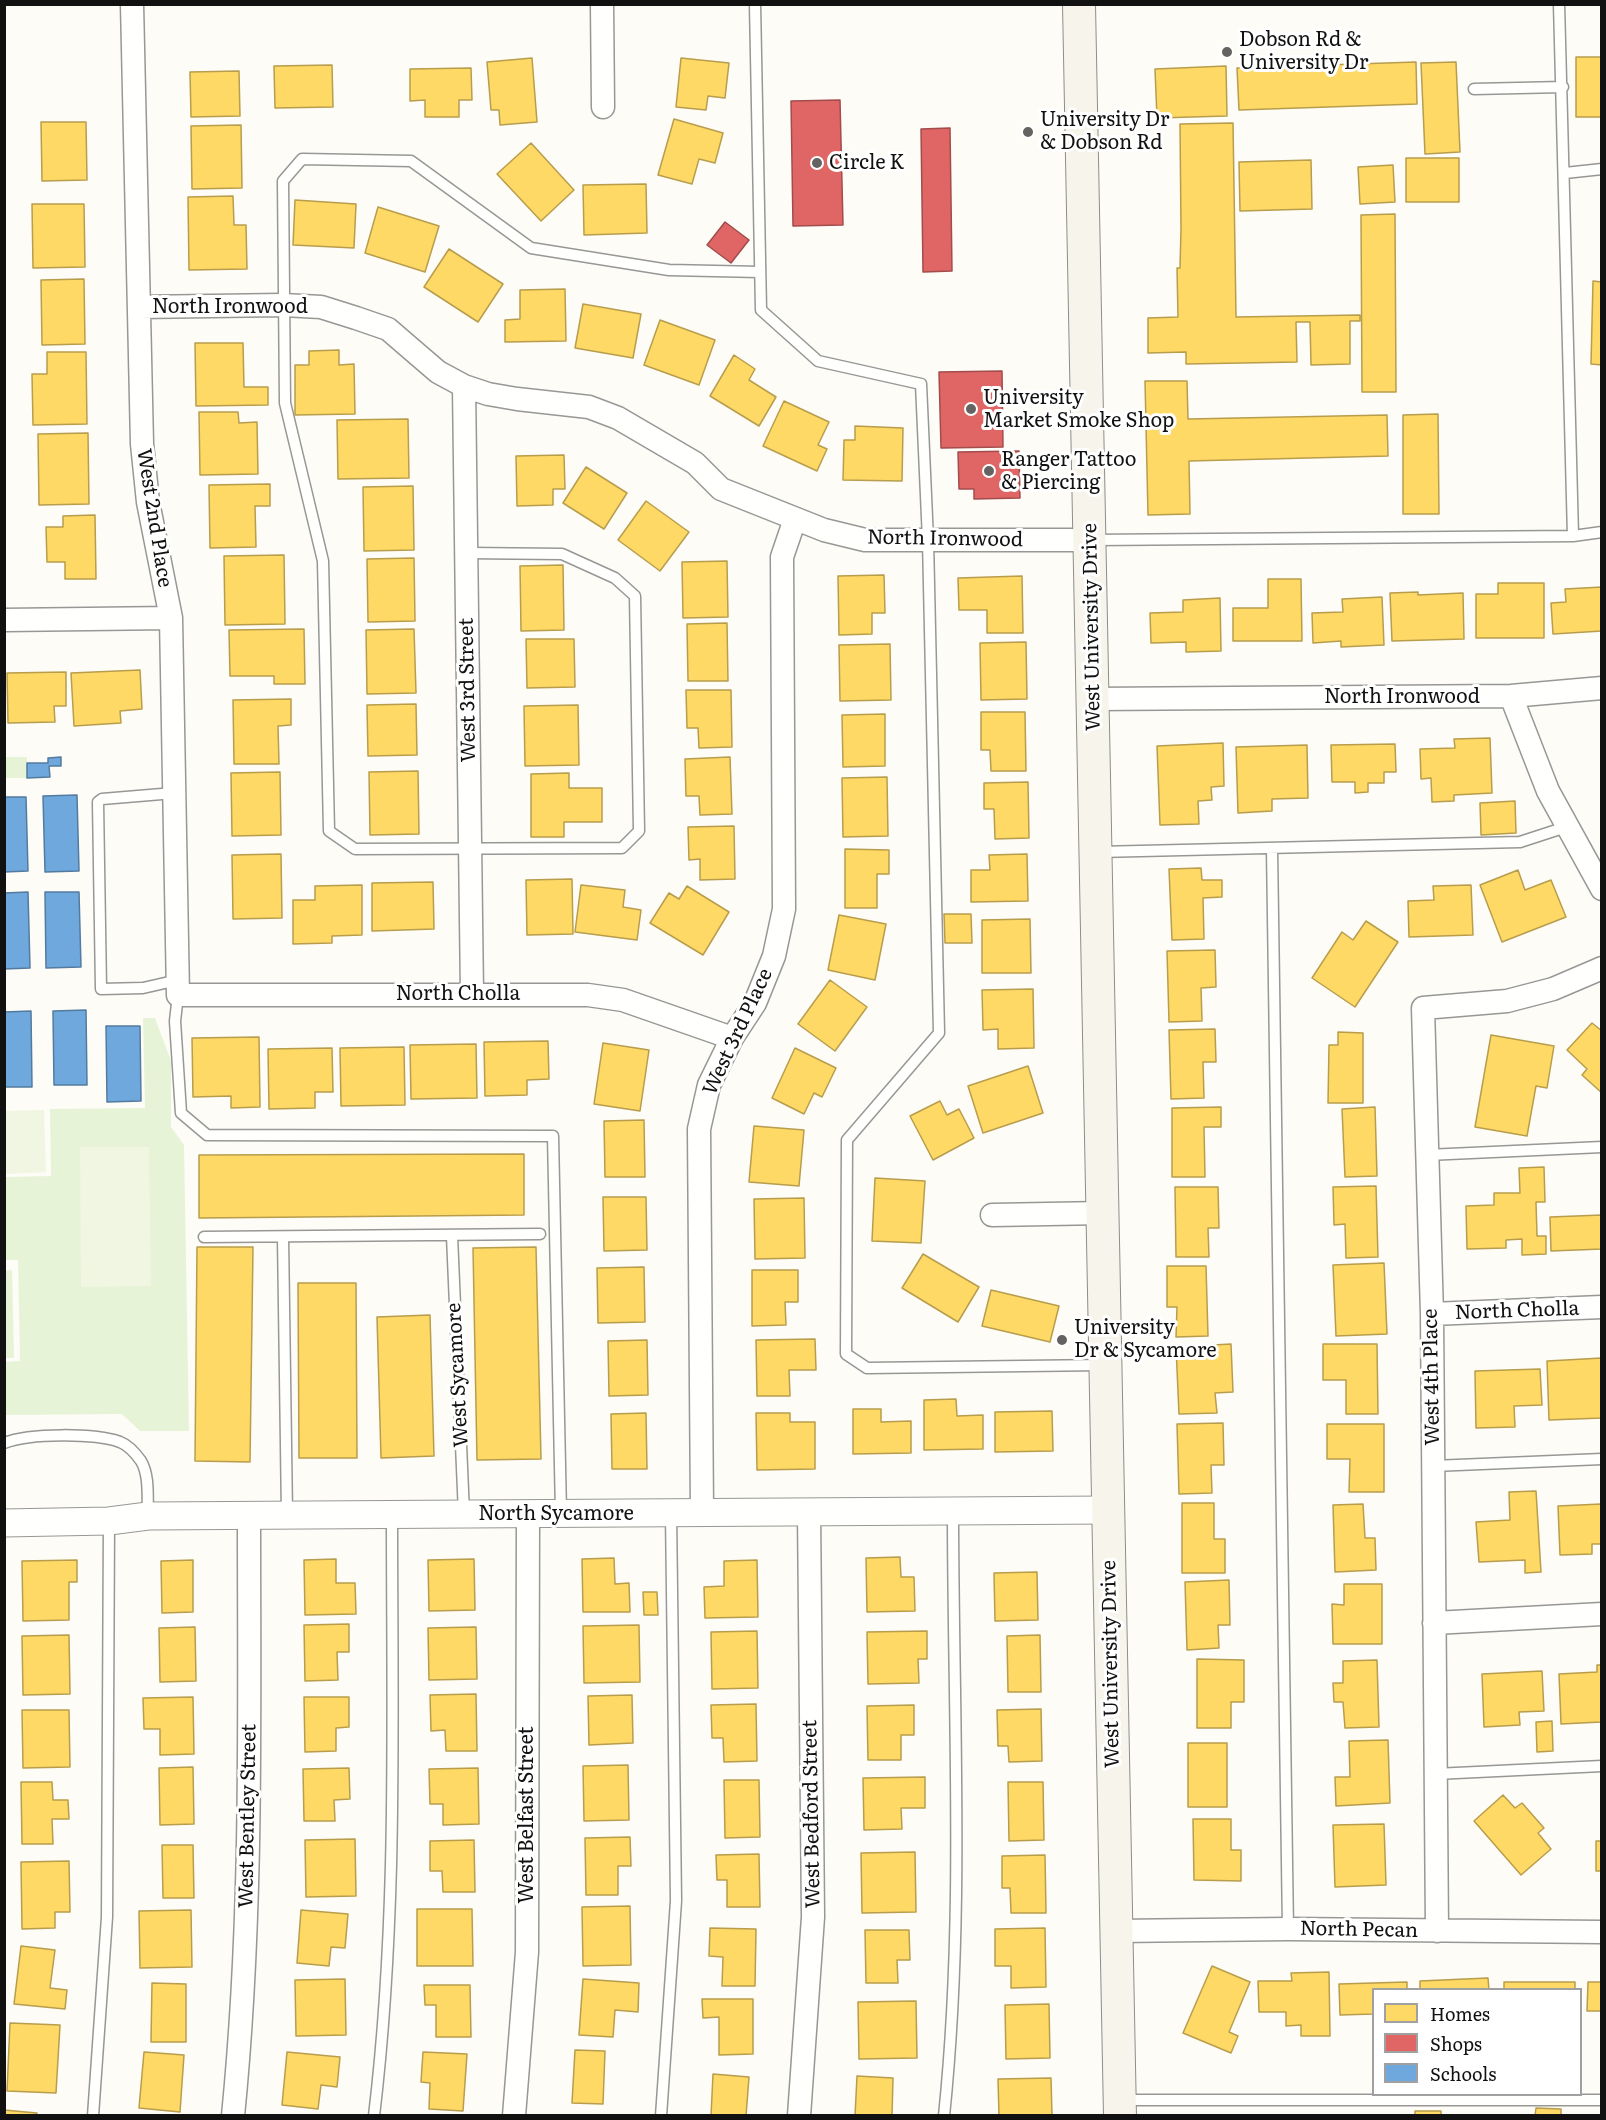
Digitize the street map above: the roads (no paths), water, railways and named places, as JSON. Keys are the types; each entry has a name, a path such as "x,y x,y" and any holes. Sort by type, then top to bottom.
{"main road":[{"name":"West University Drive","path":"1079,4 1120,2108"}],"street":[{"name":"West 2nd Place","path":"132,4 142,444 148,502 171,618 178,987"},
{"path":"602,4 603,107"},
{"name":"North Ironwood","path":"139,307 283,304 321,307 388,329 438,372 464,386 488,394 527,401 589,407 618,418 695,463 721,489 824,530 865,540 1090,540"},
{"name":"West 3rd Street","path":"464,386 472,994"},
{"name":"West 3rd Place","path":"702,1513 699,1129 710,1085 732,1038 754,1003 774,956 784,909 782,557 795,519"},
{"path":"4,620 171,618"},
{"name":"North Ironwood","path":"1093,699 1511,696 1602,688"},
{"path":"1511,696 1548,791 1602,889"},
{"name":"West 4th Place","path":"1437,1931 1432,1314 1423,1008 1507,1001 1553,989 1602,968"},
{"name":"North Cholla","path":"178,987 588,995 623,1000 732,1038"},
{"path":"992,1215 1104,1214"},
{"name":"North Cholla","path":"1432,1314 1602,1307"},
{"name":"North Sycamore","path":"4,1523 109,1521 148,1516 1109,1510"},
{"name":"West Bedford Street","path":"799,2115 813,1917 809,1512"},
{"name":"West Belfast Street","path":"514,2115 527,1952 528,1514"},
{"name":"West Bentley Street","path":"233,2115 243,2014 249,1863 249,1516"},
{"path":"1434,1623 1602,1614"},
{"name":"North Pecan","path":"1116,1931 1288,1929 1602,1932"}],"lane":[{"path":"755,4 761,310 818,361 921,384 928,540 939,1033 847,1140 846,1354 867,1368 1106,1365"},
{"path":"1559,4 1563,87 1573,536"},
{"path":"1474,89 1563,87"},
{"path":"466,553 562,554 615,578 635,596 639,831 622,848 355,849 329,831 323,561 285,403 283,182 302,159 411,161 531,248 669,270 760,273"},
{"path":"1565,173 1602,170"},
{"path":"1090,540 1573,536 1602,532"},
{"path":"174,793 102,799 99,802 101,989 178,987 176,1021 181,1113 207,1135 553,1136 561,1514"},
{"path":"1096,852 1520,842 1566,827"},
{"path":"1272,849 1288,1929"},
{"path":"1427,1155 1602,1147"},
{"path":"204,1237 540,1234"},
{"name":"West Sycamore","path":"452,1236 464,1514"},
{"path":"283,1237 287,1515"},
{"path":"4,1443 25,1438 57,1437 104,1438 123,1443 135,1452 145,1472 148,1516"},
{"path":"1433,1466 1602,1459"},
{"path":"944,2115 956,1917 953,1511"},
{"path":"661,2115 676,1901 671,1513"},
{"path":"374,2115 383,2037 392,1874 392,1515"},
{"path":"93,2115 107,1917 109,1521"},
{"path":"1435,1774 1602,1766"},
{"path":"1120,2108 1602,2100"}],"place":[{"name":"Dobson Rd & University Dr","path":"1227,52"},
{"name":"University Dr & Dobson Rd","path":"1028,132"},
{"name":"Circle K","path":"817,163"},
{"name":"University Market Smoke Shop","path":"971,409"},
{"name":"Ranger Tattoo & Piercing","path":"989,471"},
{"name":"University Dr & Sycamore","path":"1062,1340"}]}
